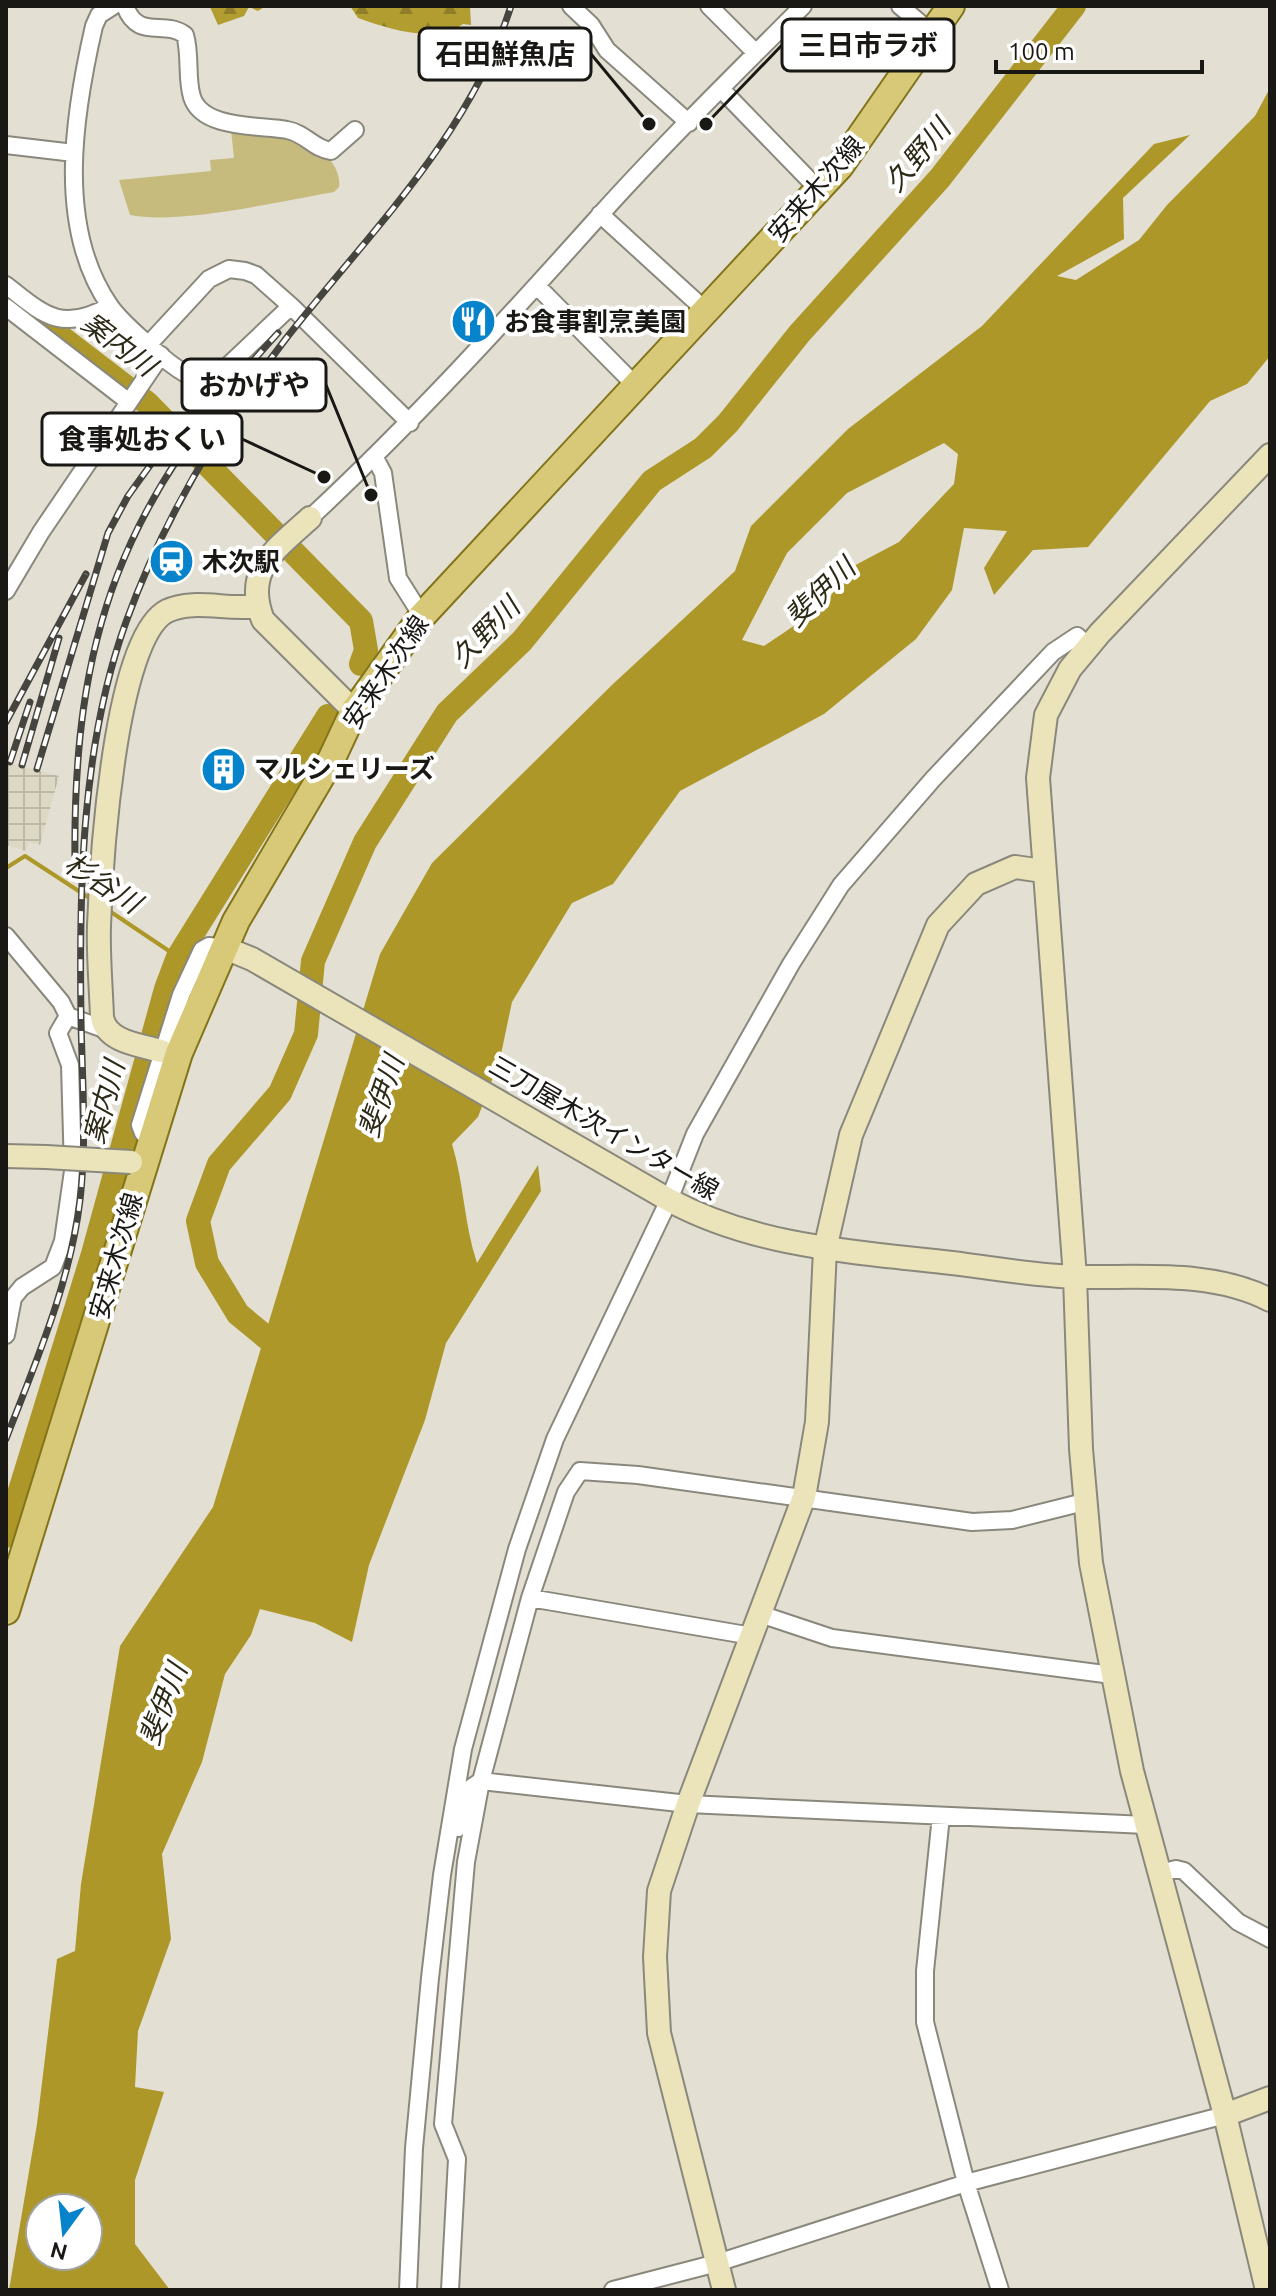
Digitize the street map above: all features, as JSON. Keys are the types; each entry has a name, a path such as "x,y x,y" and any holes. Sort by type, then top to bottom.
{"main road":[{"name":"安来木次線","path":"8,1597 111,1279 137,1163 151,1136 192,1020 236,921 332,758 354,711 422,616 819,190 870,126 951,6"}],"street":[{"path":"113,6 99,15 94,26 74,153 79,225 92,267 110,306 155,350 193,378 209,382 291,306"},
{"path":"125,6 133,19 147,29 168,28 185,35 192,98 198,108 223,122 304,134 322,150 331,151 355,130"},
{"path":"571,6 591,25 607,50 689,123"},
{"path":"709,6 756,53"},
{"path":"354,711 263,620 254,588 261,568 281,545 410,423 538,287 600,214 803,6"},
{"path":"900,6 933,34"},
{"path":"721,89 819,190"},
{"path":"6,145 74,153"},
{"path":"600,214 705,310"},
{"path":"6,591 133,397 155,350 209,279 229,269 256,275 410,423"},
{"path":"6,285 37,320 133,397"},
{"path":"538,287 636,386"},
{"path":"6,307 37,320 68,320 110,306"},
{"path":"1267,2290 1225,2115 1146,1825 1112,1675 1091,1563 1084,1502 1075,1277 1038,778 1042,734 1055,692 1088,646 1270,455"},
{"path":"375,458 383,473 398,578 422,616"},
{"path":"104,1029 99,926 111,783 128,683 137,655 150,627 167,612 187,605 258,606"},
{"path":"408,2290 414,2148 442,1875 463,1749 517,1549 555,1439 661,1195 767,1003 841,885 933,779 1053,652 1077,636 1088,646"},
{"path":"724,2290 655,2004 659,1891 688,1804 804,1497 817,1422 825,1249 851,1135 938,925 976,884 1015,867 1043,871"},
{"path":"6,936 68,1016 152,1049"},
{"path":"151,1136 143,1133 140,1125 152,1049 199,954 209,946 225,948"},
{"name":"三刀屋木次インター線","path":"225,948 252,959 661,1195 719,1225 825,1249 1075,1277 1161,1277 1212,1281 1252,1291 1270,1300"},
{"path":"6,1335 13,1298 22,1287 53,1267 63,1241 73,1171 70,1065 58,1033 68,1016"},
{"path":"6,1156 137,1163"},
{"path":"450,2290 457,2159 443,2124 466,1862 481,1781 530,1598 566,1492 580,1471 638,1475 972,1522 1012,1520 1084,1502"},
{"path":"530,1598 752,1636"},
{"path":"760,1614 832,1638 1112,1675"},
{"path":"442,1875 472,1787 481,1781 688,1804 1146,1825"},
{"path":"941,1816 925,1971 925,2022 966,2183 1000,2290"},
{"path":"1160,1873 1176,1869 1184,1871 1238,1922 1270,1939"},
{"path":"613,2290 717,2263 966,2183 1225,2115 1270,2098"}],"shaded area":[{"path":"231,130 278,132 303,138 329,158 337,172 339,187 334,192 202,214 175,217 130,215 119,180 211,171 210,160 234,158"},
{"path":"6,762 59,776 40,845 29,842 26,851 6,845"}],"green space":[{"path":"266,6 258,11 249,7 244,16 218,25 210,7"},
{"path":"350,6 470,6 471,25 463,24 439,33 411,33 358,18"}],"water":[{"name":"斐伊川","path":"1270,88 1270,356 1247,384 1210,401 1088,547 1033,550 994,595 984,568 1007,531 964,528 952,590 916,639 824,714 680,791 613,884 572,903 512,1002 500,1059 478,1117 452,1144 477,1263 538,1165 541,1191 446,1343 425,1420 369,1565 352,1642 315,1623 260,1609 251,1635 225,1674 202,1762 162,1854 171,1939 138,2031 135,2087 164,2092 135,2180 135,2244 170,2290 9,2290 24,2201 24,2272 104,2272 104,2192 26,2192 57,1959 75,1951 81,1884 120,1646 213,1507 380,954 432,863 613,684 735,571 751,526 848,429 982,326 1154,144 1190,135 1123,198 1124,239 1057,276 1076,280 1139,240 1167,205 1255,116","holes":["944,443 958,454 954,484 899,542 848,569 825,605 764,646 742,640 787,553 847,493"]}],"waterway":[{"name":"久野川","path":"289,1356 238,1314 207,1263 198,1221 219,1164 280,1093 306,1034 313,961 365,842 447,713 522,641 652,481 703,448 728,423 799,334 940,178 1074,6"},
{"name":"案内川","path":"6,295 147,403 361,621 366,650 361,664"},
{"name":"案内川","path":"6,1536 93,1254 166,989 178,957 328,716"},
{"name":"杉谷川","path":"6,868 25,856 94,901"},
{"name":"杉谷川","path":"108,910 178,957"}],"railway":[{"path":"6,1439 60,1292 80,1200 84,1132 81,920 86,818 100,718 126,622 158,545 217,437 288,336 384,220 444,140 493,53 511,6"},
{"path":"75,865 76,783 84,708 97,640 117,576 144,515 180,455 224,395 278,333"},
{"path":"37,769 108,533 128,496 159,453 195,417"},
{"path":"6,722 86,574"},
{"path":"22,765 59,638"},
{"path":"10,762 30,702"}],"place":[{"name":"石田鮮魚店","path":"649,124"},
{"name":"三日市ラボ","path":"706,124"},
{"name":"お食事割烹美園","path":"473,322"},
{"name":"食事処おくい","path":"324,477"},
{"name":"おかげや","path":"371,495"},
{"name":"木次駅","path":"171,562"},
{"name":"マルシェリーズ","path":"223,769"}]}
